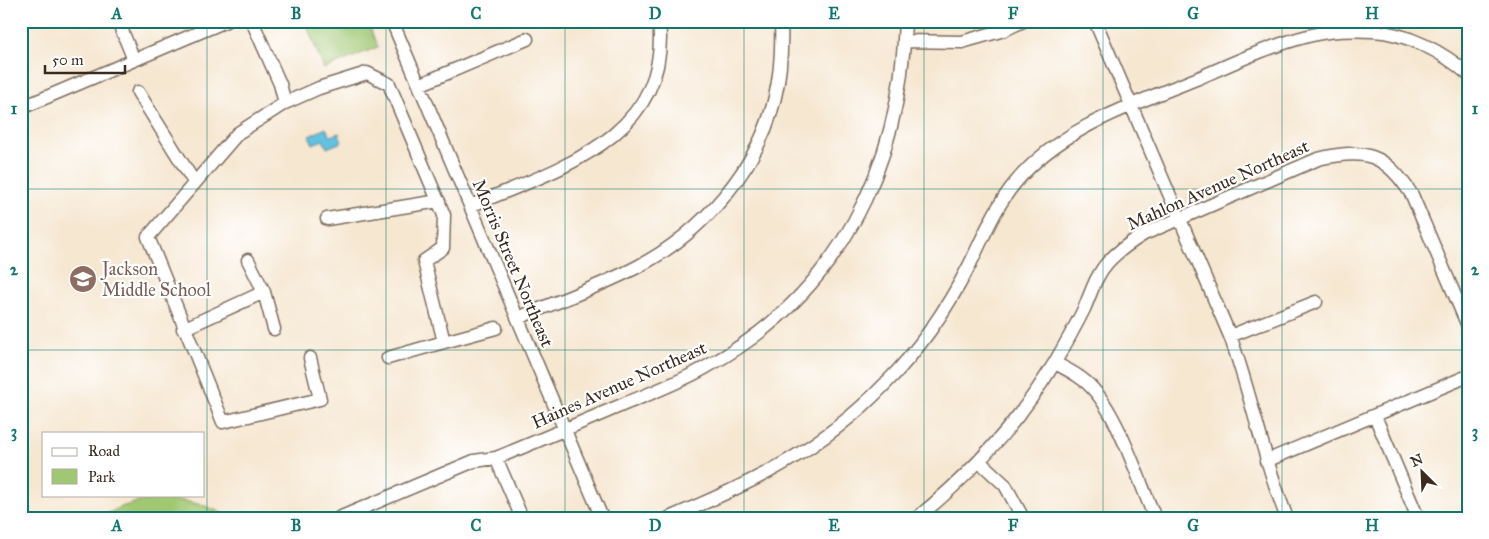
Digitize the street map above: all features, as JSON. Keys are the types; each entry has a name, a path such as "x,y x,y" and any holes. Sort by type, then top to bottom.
{"street":[{"path":"118,21 134,60"},
{"path":"22,104 226,21"},
{"path":"252,21 280,84 285,103"},
{"name":"Morris Street Northeast","path":"392,21 602,518"},
{"path":"470,206 594,151 616,135 634,117 649,90 661,40 659,21"},
{"path":"518,318 638,267 692,231 721,199 748,162 766,126 775,98 779,72 781,21"},
{"name":"Haines Avenue Northeast","path":"339,518 474,461 496,458 684,379 730,354 766,329 818,276 840,247 857,219 876,176 889,139 897,104 905,21"},
{"path":"904,41 962,42 1004,30 1023,21"},
{"path":"1095,21 1132,105 1178,219 1230,336 1243,373 1266,461 1287,518"},
{"path":"669,518 771,472 810,448 885,385 940,317 968,267 992,218 1014,184 1033,163 1057,144 1086,126 1272,47 1311,35 1344,31 1376,31 1411,40 1440,54 1468,74"},
{"path":"419,85 527,39"},
{"path":"310,358 320,399 223,422 183,329 148,237 238,132 285,103 318,88 367,73 389,84 444,215 443,248 424,261 444,342"},
{"path":"138,92 194,182"},
{"name":"Mahlon Avenue Northeast","path":"917,518 980,462 1018,417 1055,363 1083,310 1095,282 1107,263 1136,239 1318,159 1348,152 1371,156 1386,164 1401,178 1412,195 1468,326"},
{"path":"327,219 439,201"},
{"path":"248,260 264,292 274,328"},
{"path":"183,329 264,292"},
{"path":"1230,336 1316,302"},
{"path":"388,358 496,328"},
{"path":"1055,363 1085,381 1106,403 1155,518"},
{"path":"1266,461 1468,376"},
{"path":"1375,416 1418,518"},
{"path":"496,458 522,518"},
{"path":"980,462 1005,485 1023,518"}],"green space":[{"path":"305,21 367,21 378,47 324,69"},
{"path":"158,499 195,503 213,509 229,518 100,518 128,505"}],"water":[{"path":"326,128 330,136 339,133 342,142 327,148 323,140 313,144 309,136"}],"place":[{"name":"Jackson Middle School","path":"83,279"}]}
